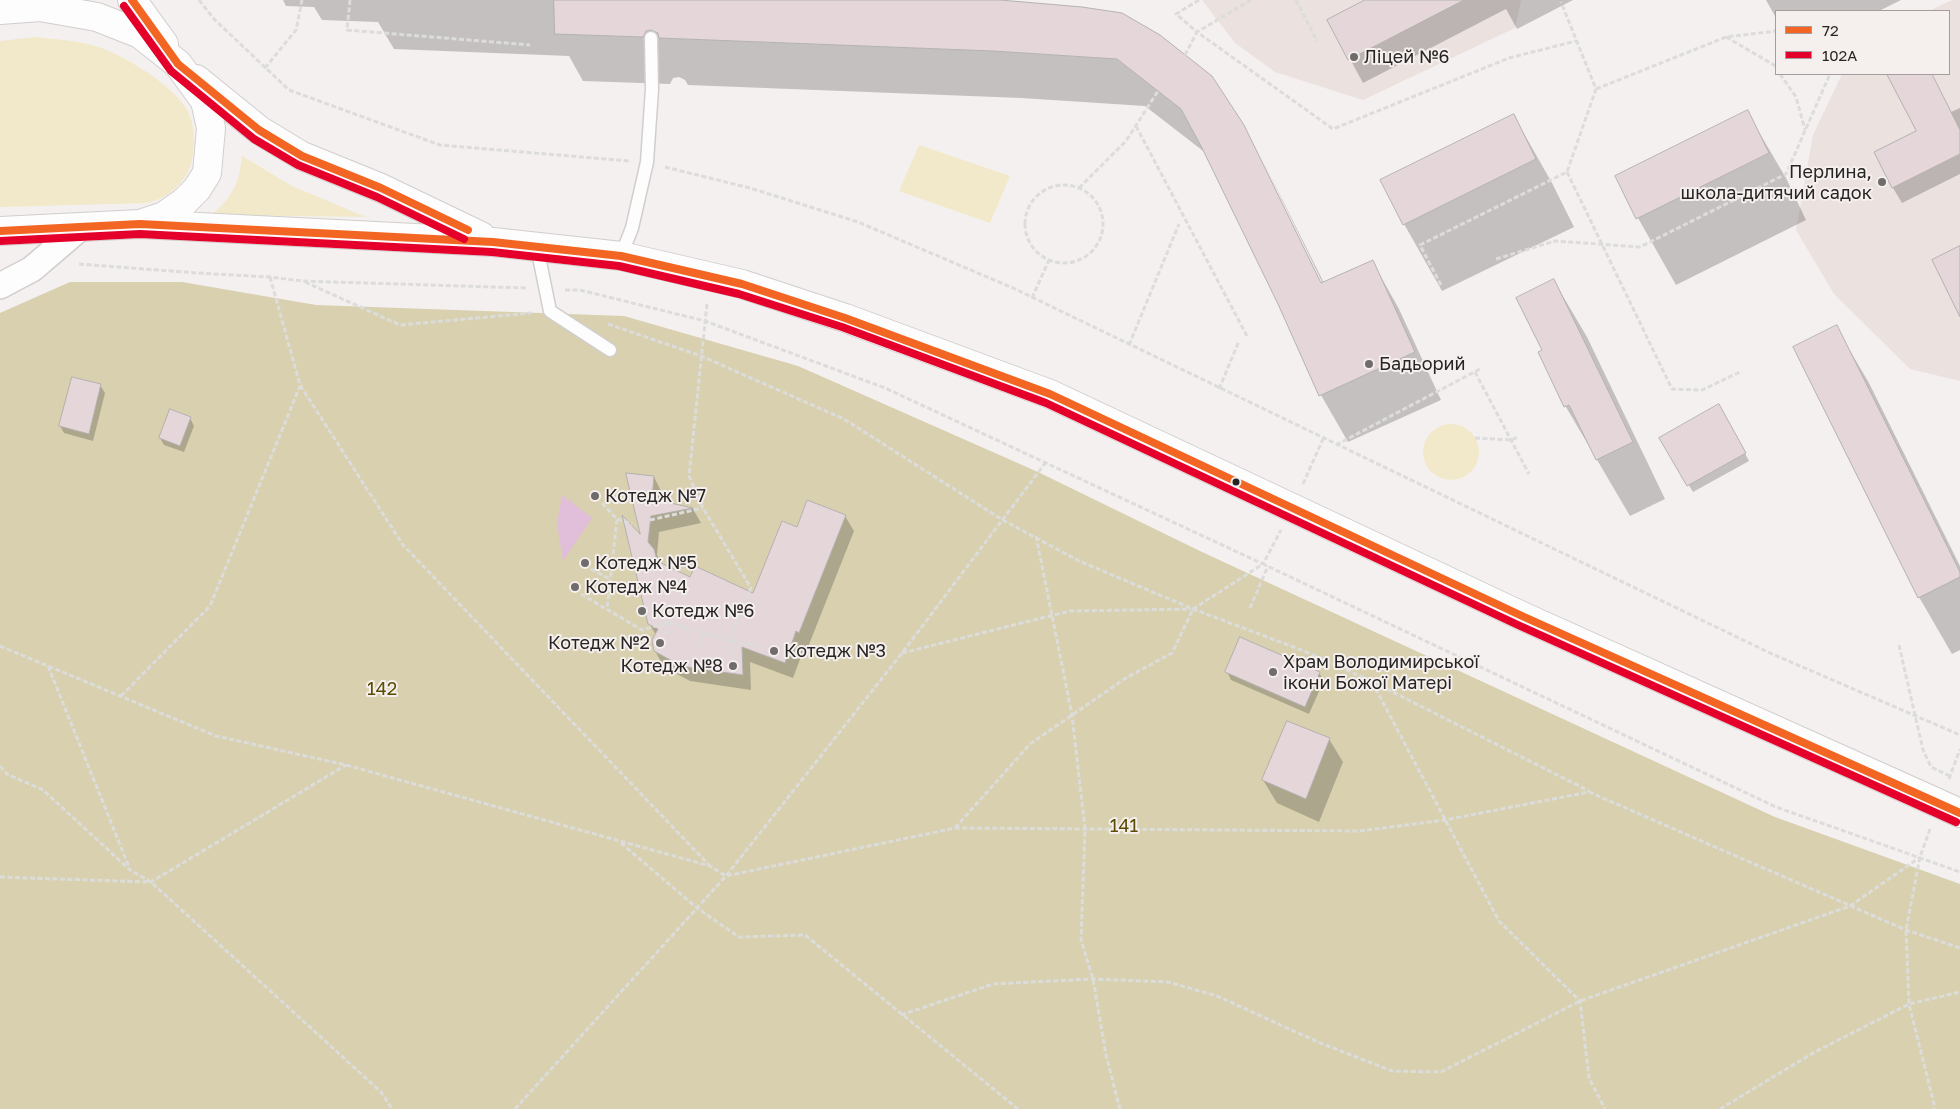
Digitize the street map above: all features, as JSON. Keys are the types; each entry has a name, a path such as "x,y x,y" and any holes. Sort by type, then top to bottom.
{"street":[{"path":"132,0 205,101 211,128 207,174 197,189 184,202 164,216 140,224"},
{"path":"0,10 40,7 97,17 140,34 259,130 302,156 381,188 493,242"},
{"path":"0,231 140,224 493,242 622,256 710,276 844,318 1050,394 1522,616 1960,813"},
{"path":"0,286 32,269 80,228"}],"lane":[{"path":"622,256 632,228 647,162 652,89 651,38"},
{"path":"537,247 550,311 610,350"}],"path":[{"path":"199,0 215,20 289,90 440,146 647,162 750,188 858,222 1032,298 1770,653 1960,735"},
{"path":"265,68 296,30 302,0"},
{"path":"350,0 347,30 530,45"},
{"path":"1199,0 1176,14 1197,32 1333,130 1509,58 1576,41"},
{"path":"1185,55 1197,32 1251,0"},
{"path":"1296,0 1317,41"},
{"path":"1440,285 1420,245 1567,172 1596,89 1561,2"},
{"path":"1596,89 1726,37 1775,31"},
{"path":"1726,37 1775,66"},
{"path":"1781,75 1796,97 1805,130"},
{"path":"1496,259 1555,242 1640,247 1786,174 1830,75"},
{"path":"1079,188 1126,141 1158,91"},
{"path":"1136,126 1248,338"},
{"path":"1567,172 1672,388 1702,390 1742,371"},
{"path":"1060,184 1074,185 1079,188 1095,200 1102,211 1104,224 1102,236 1096,248 1080,259 1062,263 1049,260 1038,254 1030,244 1025,231 1025,218 1029,206 1037,195 1048,188 1060,184"},
{"path":"1129,345 1179,224"},
{"path":"1032,298 1049,260"},
{"path":"75,264 270,276 302,281 580,290 705,321 885,388 1268,566 1776,807 1960,872"},
{"path":"270,276 300,385 403,545 710,866 726,876 955,828 1360,831 1446,820 1589,792"},
{"path":"710,276 688,476 703,508 751,588 729,640 732,655"},
{"path":"302,281 400,325 550,311"},
{"path":"605,324 701,356 844,419 1001,519 1080,561 1193,609 1304,651 1371,681 1589,792 1906,930 1960,948"},
{"path":"1219,389 1240,341"},
{"path":"1336,445 1482,368"},
{"path":"1475,372 1529,474"},
{"path":"121,696 210,606 300,385"},
{"path":"1475,438 1512,440 1517,437"},
{"path":"955,828 1030,744 1126,678 1172,653 1193,609 1263,564 1293,508 1323,439"},
{"path":"516,1109 726,876 902,653 1001,519 1046,462"},
{"path":"602,503 617,519 632,524"},
{"path":"650,520 703,508"},
{"path":"607,609 617,519"},
{"path":"1036,536 1072,715 1085,829 1080,940 1093,979 1106,1056 1120,1109"},
{"path":"1250,608 1268,566"},
{"path":"591,569 610,579"},
{"path":"581,594 642,630 669,622"},
{"path":"902,653 1070,611 1193,609"},
{"path":"655,616 702,633 761,647"},
{"path":"665,635 669,622"},
{"path":"700,650 702,633"},
{"path":"1899,645 1922,750 1931,767 1950,776"},
{"path":"0,646 216,736 346,765 710,866"},
{"path":"48,665 130,870"},
{"path":"1371,681 1499,921 1580,1002 1589,1078 1605,1109"},
{"path":"0,877 152,882 346,765"},
{"path":"0,766 8,774 43,790 130,870 152,882 380,1092 392,1109"},
{"path":"620,842 697,908 739,937 805,935 900,1015 1018,1109"},
{"path":"900,1015 993,984 1093,979 1168,982 1217,996 1318,1042 1392,1071 1441,1072 1580,1002 1850,906 1920,857"},
{"path":"1920,857 1906,930 1909,1004 1934,1109"},
{"path":"1720,1109 1813,1053 1909,1004 1960,992"}],"shaded area":[{"name":"Ліцей №6","path":"1202,0 1521,0 1515,28 1363,100 1275,72 1235,43"},
{"name":"Перлина, школа-дитячий садок","path":"1952,0 1960,0 1960,381 1910,369 1834,294 1796,230 1813,135 1842,75 1950,75 1950,10 1931,10"},
{"path":"35,37 100,47 128,60 156,78 178,98 189,114 193,126 194,140 190,168 176,188 163,197 148,203 0,207 0,41"},
{"path":"919,145 1010,176 990,223 899,191"},
{"path":"242,156 292,186 366,217 211,215 225,202 234,189"},
{"path":"1451,424 1462,426 1471,432 1477,441 1479,452 1477,463 1471,472 1462,478 1451,480 1440,478 1431,472 1425,463 1423,452 1425,441 1431,432 1440,426"},
{"path":"562,495 592,518 563,561 557,524"}],"green space":[{"path":"70,282 182,282 316,305 624,316 798,366 1038,472 1202,552 1775,817 1960,884 1960,1109 0,1109 0,313"}],"building":[{"path":"554,0 1000,0 1082,7 1122,13 1160,35 1212,76 1244,125 1321,283 1373,260 1415,352 1319,396 1278,304 1181,109 1117,59 993,51 659,38 658,33 651,30 646,31 643,37 555,34"},
{"path":"1365,0 1464,0 1348,60 1327,20"},
{"path":"1888,75 1932,75 1960,130 1960,154 1892,188 1874,152 1916,131"},
{"path":"1748,110 1769,153 1636,219 1615,176"},
{"path":"1514,114 1536,159 1403,225 1380,180"},
{"path":"1960,246 1960,317 1932,260"},
{"path":"1554,279 1633,442 1596,460 1569,405 1564,407 1538,352 1542,350 1516,298"},
{"path":"1837,325 1960,572 1960,577 1918,598 1793,347"},
{"path":"72,377 101,384 89,434 59,426"},
{"path":"1719,404 1746,453 1687,486 1659,438"},
{"path":"170,409 191,417 180,446 159,438"},
{"path":"626,473 654,476 652,499 693,508 651,516 648,542 654,549 657,561 690,577 695,566 753,593 782,521 797,527 807,500 846,515 799,633 796,631 785,663 742,647 743,675 681,666 654,651 652,640 658,629 648,624 622,515 640,534"},
{"name":"Храм Володимирської ікони Божої Матері","path":"1240,637 1320,672 1305,707 1225,672"},
{"path":"1287,721 1330,738 1306,799 1262,780"}],"transit line":[{"name":"72","path":"132,0 178,64 259,130 302,156 381,188 468,230"},
{"name":"102А","path":"124,6 171,71 254,139 298,165 377,197 464,239"},
{"name":"72","path":"0,231 140,224 493,242 621,256 742,284 845,318 1050,394 1522,616 1960,813"},
{"name":"102А","path":"0,241 140,234 492,252 619,266 739,294 842,327 1046,403 1518,625 1956,822"}],"place":[{"name":"Ліцей №6","path":"1354,57"},
{"name":"Перлина, школа-дитячий садок","path":"1882,182"},
{"name":"Бадьорий","path":"1369,364"},
{"name":"Котедж №7","path":"595,496"},
{"name":"Котедж №5","path":"585,563"},
{"name":"Котедж №4","path":"575,587"},
{"name":"Котедж №6","path":"642,611"},
{"name":"Котедж №2","path":"660,643"},
{"name":"Котедж №3","path":"774,651"},
{"name":"Котедж №8","path":"733,666"},
{"name":"Храм Володимирської ікони Божої Матері","path":"1273,672"}],"park label":[{"name":"142","path":"382,689"},
{"name":"141","path":"1124,826"}]}
